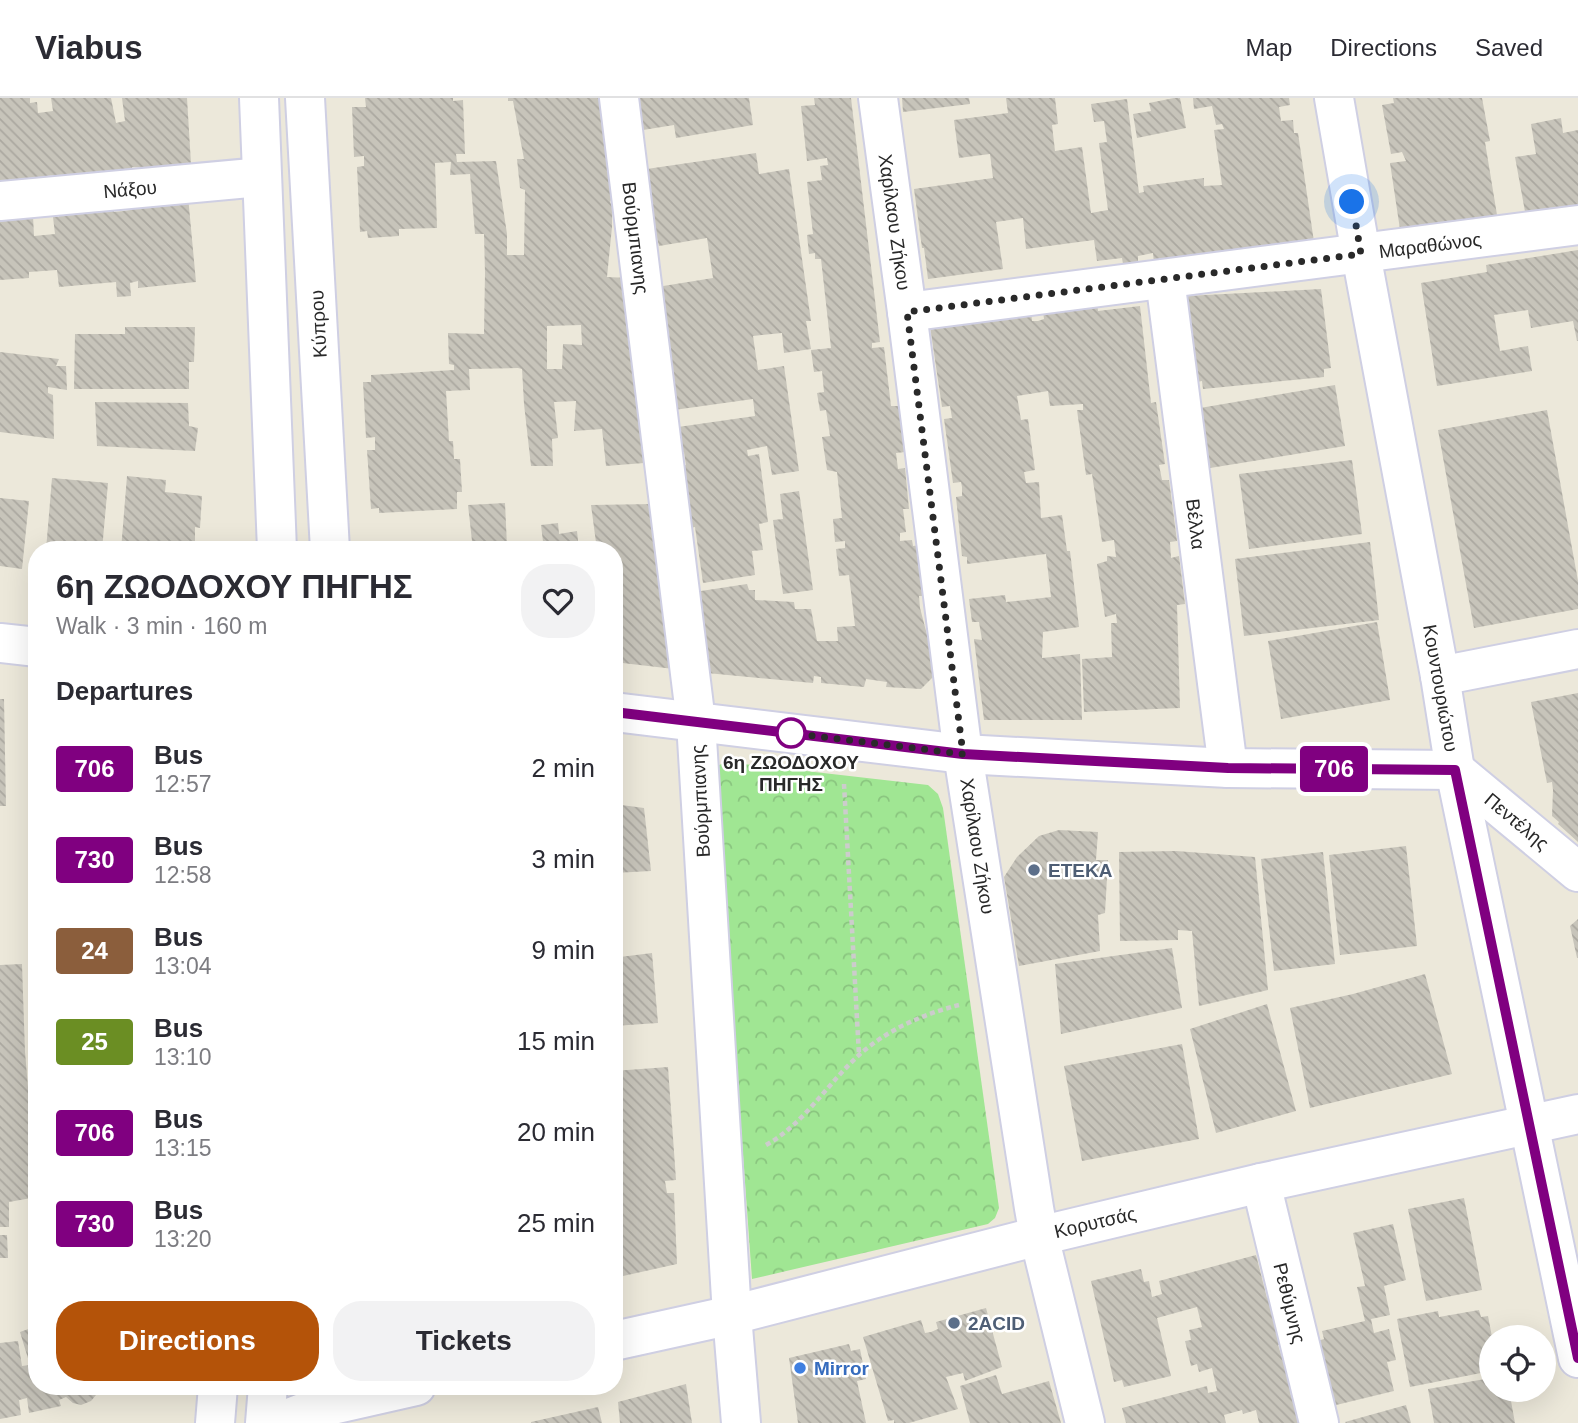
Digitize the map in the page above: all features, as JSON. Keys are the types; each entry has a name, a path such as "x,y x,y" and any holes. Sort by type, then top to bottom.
{"street":[{"path":"259,98 277,541"},
{"name":"Κύπρου","path":"305,98 330,541"},
{"name":"Βούρμπιανης","path":"619,98 696,722 741,1423"},
{"name":"Χαρίλαου Ζήκου","path":"878,98 963,754 1038,1236 1085,1423"},
{"name":"Κουντουριώτου","path":"1334,98 1455,770 1578,1358"},
{"name":"Νάξου","path":"0,201 261,177"},
{"name":"Μαραθώνος","path":"907,312 1578,225"},
{"name":"Βέλλα","path":"1165,279 1228,768"},
{"path":"0,643 28,646"},
{"path":"1440,676 1578,649"},
{"path":"623,713 963,754 1228,768 1455,770"},
{"name":"Πεντέλης","path":"1455,770 1578,872"},
{"name":"Κορυτσάς","path":"623,1339 732,1315 1038,1236 1261,1183 1578,1114"},
{"name":"Ρεθύμνης","path":"1261,1183 1319,1423"},
{"path":"215,1423 217,1395"},
{"path":"265,1423 267,1395"},
{"path":"276,1423 310,1410 376,1395"}],"path":[{"path":"841,739 859,1056"},
{"path":"723,1158 765,1145 780,1137 859,1056 897,1028 956,1006 1001,997"}],"green space":[{"path":"726,762 928,785 938,794 943,808 999,1208 995,1218 988,1224 752,1279 716,781 717,766"}],"building":[{"path":"0,98 30,98 30,103 37,102 38,113 53,111 51,98 111,98 116,123 125,121 122,98 187,98 191,164 141,172 140,167 132,167 133,172 56,181 55,175 47,176 47,180 0,187"},
{"path":"365,98 463,100 465,154 456,154 457,162 496,161 507,234 507,255 524,255 525,190 520,188 517,159 524,159 513,101 508,101 508,98 600,98 603,102 610,153 606,158 607,167 613,174 614,194 610,202 612,227 607,277 629,278 630,341 644,463 606,466 602,429 574,431 576,401 554,402 558,438 552,439 553,466 531,466 522,369 469,369 470,390 446,391 449,441 453,441 454,459 460,459 462,492 457,492 457,509 379,513 379,508 371,509 367,450 375,450 375,437 366,438 363,382 371,382 371,375 454,370 454,365 449,364 448,333 484,334 485,273 484,234 475,234 470,174 450,175 451,162 435,163 437,228 399,229 399,236 368,238 367,231 360,232 357,167 364,166 364,156 354,157 352,107 366,107","holes":["581,325 582,345 563,344 562,369 547,369 547,326"]},
{"path":"638,98 749,98 753,125 676,138 674,125 643,130"},
{"path":"814,98 851,98 880,342 872,343 872,348 884,347 891,406 899,406 905,452 896,453 898,469 905,468 909,509 903,509 906,532 900,533 900,541 912,540 913,546 921,545 927,596 919,596 920,608 937,673 921,689 886,687 887,682 866,679 864,687 821,683 821,677 814,676 813,683 707,673 696,596 701,595 701,591 747,584 749,590 755,590 755,600 794,602 795,609 811,609 817,641 838,641 837,627 855,626 849,575 839,576 836,549 845,548 845,541 835,542 833,519 842,518 837,472 827,470 822,437 830,436 826,410 820,411 817,393 824,392 822,371 814,372 811,350 831,348 821,259 815,259 815,253 809,254 807,235 813,234 807,182 822,180 820,166 828,165 827,158 807,161 801,106 815,105"},
{"path":"902,98 969,98 970,104 903,112"},
{"path":"1006,98 1055,98 1058,124 1052,125 1055,151 1082,147 1091,213 1108,210 1099,143 1107,142 1104,121 1094,122 1091,104 1127,99 1139,193 1144,192 1143,186 1204,178 1204,186 1222,185 1214,130 1224,129 1222,124 1216,125 1212,106 1194,109 1193,98 1289,98 1290,105 1279,107 1281,121 1293,120 1294,133 1298,133 1314,242 1154,263 1153,253 1138,256 1138,262 1123,264 1122,258 1097,261 1094,240 1026,249 1023,218 996,222 1003,269 928,279 914,189 993,178 990,154 959,158 954,120 1008,113"},
{"path":"1180,98 1186,128 1137,138 1133,114 1151,111 1149,103"},
{"path":"1393,98 1482,98 1490,141 1485,142 1498,221 1401,236 1390,163 1406,161 1402,152 1391,154 1382,105 1394,103"},
{"path":"1561,118 1563,133 1578,130 1578,208 1526,217 1515,157 1536,154 1531,124"},
{"path":"756,153 759,174 789,169 811,321 806,321 811,349 784,353 782,333 753,336 758,370 784,366 799,471 772,475 767,446 747,450 748,456 759,454 768,522 759,524 763,550 752,551 755,575 703,583 695,527 689,528 681,466 686,465 684,452 681,453 678,427 755,416 753,399 674,410 657,287 713,278 707,238 659,246 657,238 650,239 640,170"},
{"path":"188,196 196,282 138,288 138,281 130,283 131,296 117,297 116,282 59,287 57,270 29,272 29,278 0,280 0,218 33,216 34,236 55,234 53,217 59,217 58,210 113,204 114,212 124,211 130,210 130,202"},
{"path":"1578,250 1578,341 1573,321 1531,328 1528,310 1494,315 1500,351 1528,346 1532,371 1437,386 1421,283 1487,272 1486,265"},
{"path":"1321,289 1331,368 1324,369 1324,377 1203,389 1202,381 1197,382 1187,296"},
{"path":"1097,303 1098,311 1140,306 1151,403 1156,402 1165,464 1159,465 1162,480 1169,480 1177,541 1170,542 1171,558 1179,556 1185,604 1177,605 1180,708 1084,712 1082,659 1112,657 1111,623 1117,623 1116,614 1105,617 1097,564 1107,561 1107,556 1116,557 1114,540 1102,542 1092,474 1086,475 1077,410 1083,410 1083,404 1050,406 1048,391 1017,396 1021,420 1028,419 1035,470 1024,472 1026,483 1039,482 1041,518 1062,515 1067,551 1070,551 1079,627 1043,632 1042,658 1080,654 1082,720 984,720 974,639 982,640 979,622 972,622 969,599 1005,595 1006,602 1051,597 1046,554 967,564 967,557 962,556 956,497 962,496 962,487 961,482 953,483 944,419 952,418 950,406 942,407 930,326 1031,311 1032,321 1038,321 1044,319 1043,311"},
{"path":"125,327 195,327 194,362 189,362 189,389 74,389 75,334 125,334"},
{"path":"0,352 59,359 56,366 66,366 67,390 48,387 48,393 53,395 54,439 0,432"},
{"path":"1335,385 1345,446 1210,468 1200,408"},
{"path":"95,402 188,403 189,426 198,428 195,451 97,446"},
{"path":"1547,410 1578,581 1578,609 1474,628 1438,430"},
{"path":"1352,460 1362,534 1249,549 1239,474"},
{"path":"127,476 166,480 165,492 202,496 200,528 195,527 195,541 122,541"},
{"path":"52,478 108,483 103,541 47,541"},
{"path":"799,491 813,590 783,594 773,520 783,519 780,494"},
{"path":"0,498 29,501 22,569 0,566"},
{"path":"505,503 507,541 472,541 468,505"},
{"path":"653,504 674,669 623,663 623,541 596,541 591,505"},
{"path":"558,523 559,534 577,531 578,541 543,541 541,525"},
{"path":"1370,542 1379,620 1244,636 1235,559"},
{"path":"1377,622 1390,700 1281,719 1268,641"},
{"path":"1578,693 1578,842 1552,816 1552,782 1547,783 1531,702"},
{"path":"0,699 4,699 6,806 0,806"},
{"path":"623,805 644,808 651,871 623,873"},
{"path":"1059,830 1098,832 1096,860 1108,860 1105,913 1098,915 1100,951 1019,966 1004,877 1017,857 1039,836"},
{"path":"1406,846 1417,946 1340,955 1329,855"},
{"path":"1176,851 1255,857 1268,990 1199,1006 1192,931 1178,930 1178,940 1120,941 1119,852"},
{"path":"1323,852 1335,964 1274,971 1261,859"},
{"path":"1578,919 1578,958 1577,958 1570,926"},
{"path":"1172,948 1182,1008 1061,1034 1055,964"},
{"path":"652,953 658,1023 623,1025 623,957"},
{"path":"22,964 28,1087 28,1199 9,1202 9,1227 0,1227 0,965"},
{"path":"1425,974 1452,1074 1310,1108 1290,1008"},
{"path":"1267,1004 1296,1111 1216,1133 1190,1029"},
{"path":"1182,1044 1199,1139 1082,1161 1064,1066"},
{"path":"668,1067 676,1180 665,1181 667,1193 674,1193 677,1264 623,1276 623,1070"},
{"path":"1464,1198 1482,1290 1426,1301 1408,1209"},
{"path":"1393,1224 1406,1280 1384,1286 1390,1315 1371,1319 1374,1333 1389,1329 1396,1360 1387,1362 1394,1391 1332,1406 1317,1341 1324,1339 1322,1331 1365,1321 1357,1287 1365,1286 1353,1233"},
{"path":"0,1235 7,1235 8,1258 0,1258"},
{"path":"1256,1255 1267,1298 1274,1296 1285,1343 1278,1345 1282,1357 1285,1356 1294,1391 1290,1392 1293,1402 1298,1400 1304,1423 1259,1423 1256,1410 1243,1414 1242,1410 1224,1415 1226,1423 1126,1423 1122,1408 1207,1386 1208,1393 1217,1391 1212,1368 1199,1372 1197,1364 1191,1366 1185,1341 1191,1340 1189,1330 1202,1327 1197,1307 1157,1318 1171,1376 1124,1387 1122,1380 1114,1382 1091,1281 1141,1269 1144,1282 1149,1281 1152,1297 1162,1294 1159,1281"},
{"path":"986,1308 1002,1367 965,1381 963,1373 946,1377 958,1409 909,1423 888,1421 863,1337 921,1320 925,1333 931,1332 938,1329 936,1322"},
{"path":"1479,1310 1481,1317 1488,1316 1490,1325 1479,1325 1479,1373 1410,1387 1397,1319 1438,1311 1439,1317"},
{"path":"28,1329 28,1358 20,1332"},
{"path":"18,1341 22,1366 28,1365 28,1395 96,1395 91,1401 81,1405 66,1397 59,1400 61,1406 29,1413 27,1398 19,1400 21,1415 0,1419 0,1343"},
{"path":"849,1344 851,1351 860,1349 866,1379 857,1381 866,1423 798,1423 789,1358"},
{"path":"996,1375 1002,1394 1049,1381 1061,1423 970,1423 960,1386"},
{"path":"1479,1380 1479,1402 1511,1402 1515,1423 1434,1423 1428,1389"},
{"path":"686,1384 692,1423 620,1423 618,1402"},
{"path":"1406,1405 1411,1423 1345,1422"},
{"path":"598,1407 602,1423 531,1423 531,1422"}],"bus line":[{"name":"706","path":"623,713 963,754 1228,768 1455,770 1578,1358"}],"place":[{"name":"6η ΖΩΟΔΟΧΟΥ ΠΗΓΗΣ","path":"791,733"},
{"name":"ΕΤΕΚΑ","path":"1034,870"},
{"name":"2ACID","path":"954,1323"},
{"name":"Mirror","path":"800,1368"}],"route":[{"path":"791,733 963,754 907,312 1361,254 1352,202"}]}
